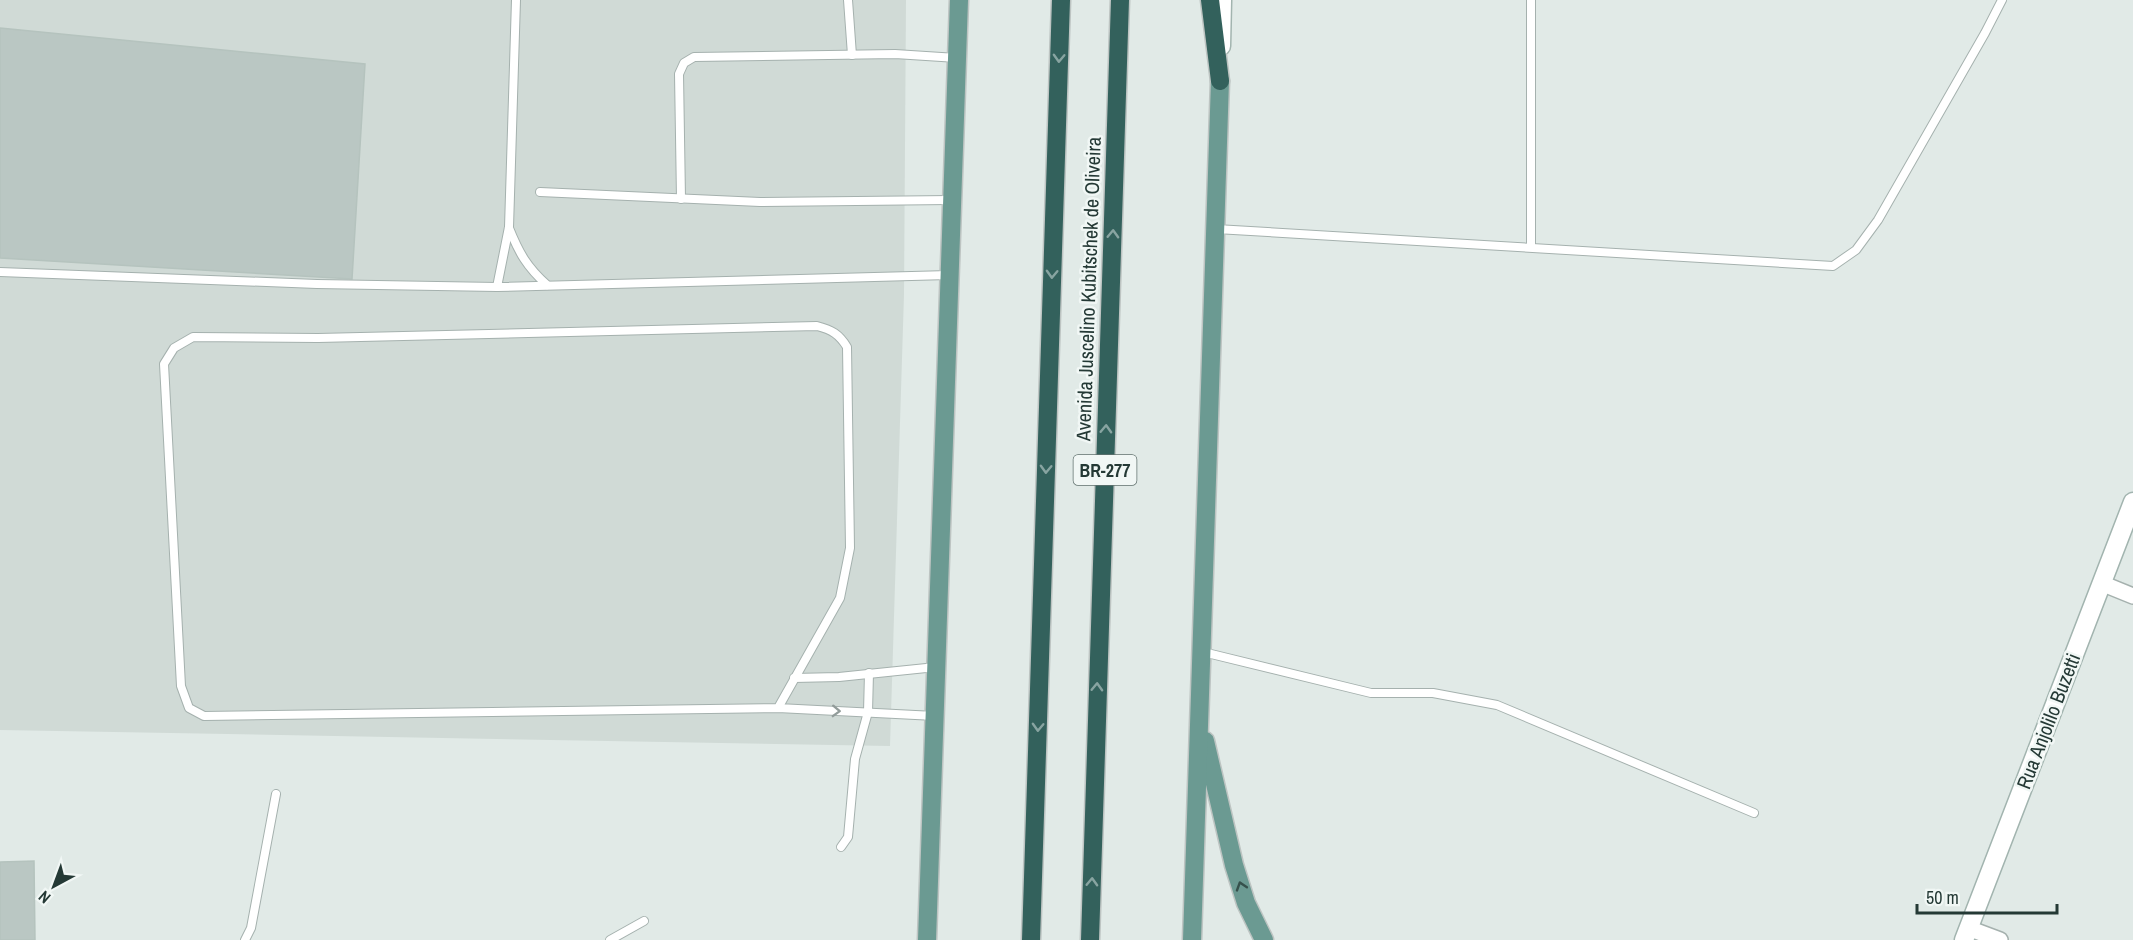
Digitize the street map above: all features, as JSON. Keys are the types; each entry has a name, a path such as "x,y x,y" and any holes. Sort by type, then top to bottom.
{"highway":[{"name":"Avenida Juscelino Kubitschek de Oliveira","path":"1031,940 1061,0"},
{"name":"Avenida Juscelino Kubitschek de Oliveira","path":"1090,940 1120,0"},
{"path":"1210,0 1220,81"}],"main road":[{"path":"927,940 938,666 958,0"},
{"path":"1192,940 1222,0"},
{"name":"Rua Anjolilo Buzetti","path":"1966,934 2133,502"},
{"path":"1199,715 1234,865 1246,903 1264,940"}],"street":[{"path":"2102,584 2133,596"},
{"path":"1966,934 2000,940"}],"lane":[{"path":"497,287 509,227 516,0"},
{"path":"848,0 852,54"},
{"path":"1531,0 1531,247"},
{"path":"1215,229 1833,266 1856,250 1878,220 2002,0"},
{"path":"681,199 679,74 684,63 694,57 895,54 957,58"},
{"path":"540,192 760,202 952,200"},
{"path":"509,227 518,251 530,270 547,285"},
{"path":"0,272 317,284 497,287 950,275"},
{"path":"778,708 840,598 850,548 847,347 840,335 829,329 805,326 318,338 194,337 174,348 164,364 181,686 189,708 204,716 778,708 936,716"},
{"path":"1201,652 1371,693 1433,693 1497,705 1754,813"},
{"path":"794,678 839,677 938,666"},
{"path":"841,847 848,837 855,759 868,712 869,673"},
{"path":"244,940 251,928 276,795"},
{"path":"610,940 644,921"}],"shaded area":[{"path":"0,0 906,0 904,294 890,746 0,730"}],"building":[{"path":"0,28 365,64 352,279 0,258"},
{"path":"34,861 35,940 0,940 0,862"}]}
